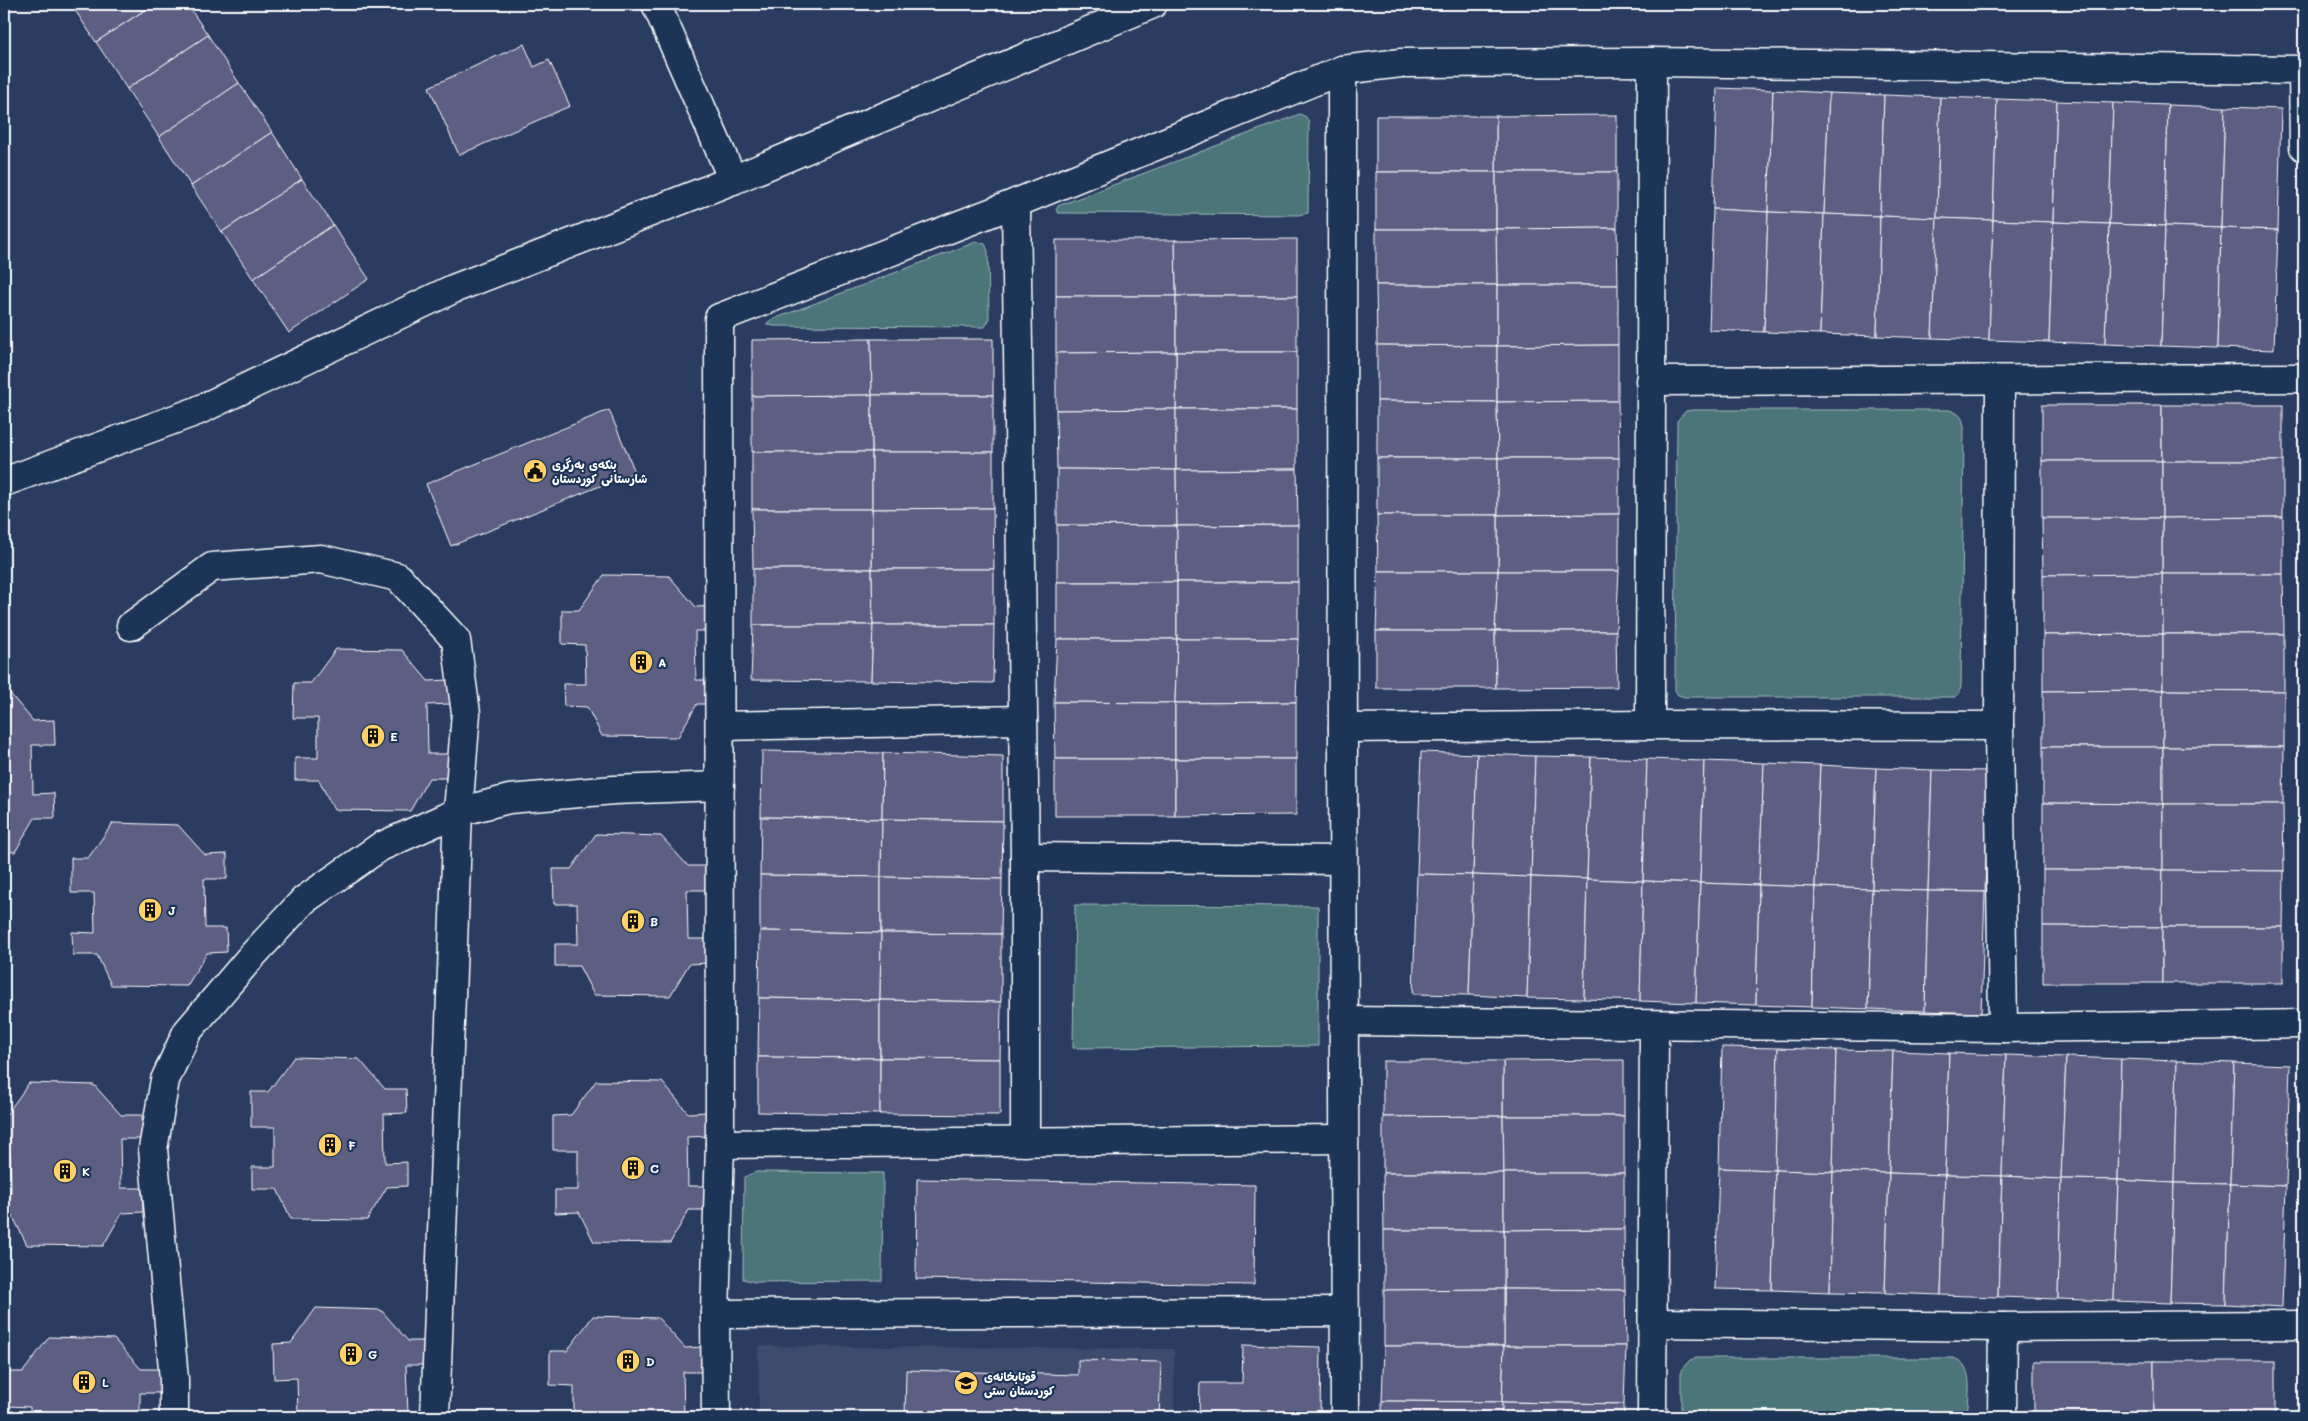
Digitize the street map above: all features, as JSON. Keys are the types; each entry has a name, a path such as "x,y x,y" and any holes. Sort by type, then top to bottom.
{"street":[{"path":"656,4 733,180"},
{"path":"4,482 197,411 453,289 733,180 1153,4"},
{"path":"1650,725 1652,62"},
{"path":"716,1417 715,1314 720,1144 718,318 1016,203 1342,70 1401,63 1652,62 2303,70 2304,147"},
{"path":"1342,70 1343,728 1341,860 1344,1021 1345,1417"},
{"path":"1016,203 1025,857 1025,1142"},
{"path":"1650,381 2304,378"},
{"path":"2000,380 1999,726 2003,1028"},
{"path":"131,626 212,567 322,559 398,578 456,640 466,713 458,812 435,1417"},
{"path":"720,726 1023,720"},
{"path":"1343,728 1650,725 1999,726"},
{"path":"174,1417 174,1379 153,1149 165,1080 187,1032 304,900 380,848 458,812 510,799 614,790 720,786"},
{"path":"1025,857 1341,860"},
{"path":"1344,1021 2003,1028 2304,1024"},
{"path":"1652,1417 1654,1323 1654,1025"},
{"path":"720,1144 1343,1139"},
{"path":"715,1314 1344,1312"},
{"path":"1654,1323 2003,1327 2304,1325"},
{"path":"2002,1417 2003,1327"}],"shaded area":[{"name":"قوتابخانەی کوردستان ستی","path":"758,1346 1174,1349 1174,1417 759,1417"}],"green space":[{"path":"1300,114 1306,117 1309,122 1308,213 1298,215 1058,213 1056,210 1058,206"},
{"path":"976,242 985,244 988,251 989,320 985,327 774,326 766,324 771,320"},
{"path":"1949,410 1960,415 1964,426 1961,685 1960,692 1956,697 1685,697 1678,695 1675,690 1677,421 1686,411"},
{"path":"1075,905 1318,906 1318,1046 1073,1048"},
{"path":"756,1172 883,1173 882,1281 755,1282 743,1279 744,1177"},
{"path":"1697,1358 1953,1358 1960,1361 1968,1374 1967,1417 1681,1417 1681,1370 1690,1360"}],"building":[{"path":"71,4 154,4 96,42"},
{"path":"154,4 187,4 208,35 127,89 96,42"},
{"path":"208,35 239,83 159,137 127,89"},
{"path":"524,44 534,67 549,60 570,106 459,155 429,87"},
{"path":"239,83 272,132 191,186 159,137"},
{"path":"1717,88 1773,90 1768,212 1713,209"},
{"path":"1773,90 1829,93 1824,214 1768,212"},
{"path":"1829,93 1884,95 1880,216 1824,214"},
{"path":"1884,95 1940,97 1937,218 1880,216"},
{"path":"1940,97 1997,99 1993,220 1937,218"},
{"path":"1997,99 2057,101 2053,222 1993,220"},
{"path":"2057,101 2113,103 2109,224 2053,222"},
{"path":"2113,103 2168,105 2165,226 2109,224"},
{"path":"2168,105 2225,107 2221,228 2165,226"},
{"path":"2225,107 2281,109 2278,230 2221,228"},
{"path":"1617,115 1617,172 1496,172 1496,116"},
{"path":"1376,116 1496,116 1496,172 1376,172"},
{"path":"272,132 302,179 222,232 191,186"},
{"path":"1376,172 1496,172 1496,229 1376,229"},
{"path":"1496,172 1617,172 1617,228 1496,229"},
{"path":"302,179 333,225 253,279 222,232"},
{"path":"1713,209 1768,212 1764,332 1709,330"},
{"path":"1768,212 1824,214 1820,334 1764,332"},
{"path":"1824,214 1880,216 1877,336 1820,334"},
{"path":"1880,216 1937,218 1932,338 1877,336"},
{"path":"1937,218 1993,220 1989,340 1932,338"},
{"path":"1993,220 2053,222 2049,342 1989,340"},
{"path":"2053,222 2109,224 2105,344 2049,342"},
{"path":"2109,224 2165,226 2161,346 2105,344"},
{"path":"333,225 369,279 289,333 253,279"},
{"path":"2165,226 2221,228 2218,348 2161,346"},
{"path":"1617,228 1618,285 1497,285 1496,229"},
{"path":"2221,228 2278,230 2274,350 2218,348"},
{"path":"1376,229 1496,229 1497,285 1376,285"},
{"path":"1297,239 1297,296 1176,296 1175,240"},
{"path":"1056,240 1175,240 1176,296 1056,296"},
{"path":"1376,285 1497,285 1497,346 1377,345"},
{"path":"1497,285 1618,285 1618,345 1497,346"},
{"path":"1056,296 1176,296 1176,352 1056,353"},
{"path":"1176,296 1297,296 1297,352 1176,352"},
{"path":"871,339 872,395 752,396 752,340"},
{"path":"871,339 993,339 993,395 872,395"},
{"path":"1377,345 1497,346 1497,402 1377,401"},
{"path":"1618,345 1618,401 1497,402 1497,346"},
{"path":"1176,352 1297,352 1297,409 1176,409"},
{"path":"1176,352 1176,409 1056,410 1056,353"},
{"path":"872,395 872,452 752,452 752,396"},
{"path":"872,395 993,395 993,452 872,452"},
{"path":"1377,401 1497,402 1498,458 1377,458"},
{"path":"1618,401 1619,458 1498,458 1497,402"},
{"path":"2042,405 2162,405 2162,461 2042,461"},
{"path":"2162,405 2283,405 2283,461 2162,461"},
{"path":"1176,409 1176,470 1057,469 1056,410"},
{"path":"1176,409 1297,409 1297,469 1176,470"},
{"path":"609,410 635,472 451,546 426,484"},
{"path":"752,452 872,452 872,509 752,509"},
{"path":"872,452 993,452 993,508 872,509"},
{"path":"1377,458 1498,458 1498,515 1377,515"},
{"path":"1498,458 1619,458 1619,514 1498,515"},
{"path":"2042,461 2162,461 2162,518 2042,518"},
{"path":"2162,461 2283,461 2283,517 2162,518"},
{"path":"1057,469 1176,470 1177,526 1057,525"},
{"path":"1297,469 1298,525 1177,526 1176,470"},
{"path":"993,508 994,569 872,569 872,509"},
{"path":"752,509 872,509 872,569 753,569"},
{"path":"1619,514 1619,571 1498,571 1498,515"},
{"path":"1377,515 1498,515 1498,571 1378,571"},
{"path":"2283,517 2283,574 2162,574 2162,518"},
{"path":"2042,518 2162,518 2162,574 2043,575"},
{"path":"1057,525 1177,526 1177,582 1057,582"},
{"path":"1298,525 1298,582 1177,582 1177,526"},
{"path":"753,569 872,569 873,625 753,625"},
{"path":"872,569 994,569 994,625 873,625"},
{"path":"1378,571 1498,571 1495,631 1376,631"},
{"path":"1498,571 1619,571 1616,631 1495,631"},
{"path":"2162,574 2283,574 2284,634 2163,634"},
{"path":"2162,574 2163,634 2043,635 2043,575"},
{"name":"A","path":"604,575 669,576 696,607 717,606 718,631 695,631 696,680 717,680 718,704 697,704 678,737 602,736 587,707 564,706 563,684 586,684 585,645 562,644 562,610 579,610"},
{"path":"1057,582 1177,582 1177,639 1057,639"},
{"path":"1177,582 1298,582 1298,639 1177,639"},
{"path":"753,625 873,625 871,681 751,680"},
{"path":"873,625 994,625 993,683 871,681"},
{"path":"1376,631 1495,631 1496,688 1376,688"},
{"path":"1495,631 1616,631 1617,687 1496,688"},
{"path":"2163,634 2163,690 2043,691 2043,635"},
{"path":"2163,634 2284,634 2284,691 2163,690"},
{"path":"1057,639 1177,639 1175,703 1054,702"},
{"path":"1177,639 1298,639 1296,702 1175,703"},
{"name":"E","path":"336,649 402,650 428,681 450,680 450,704 427,705 428,754 449,754 450,778 429,778 410,811 334,810 319,780 295,780 295,758 318,758 318,718 293,718 294,683 311,683"},
{"path":"4,690 7,690 33,721 54,720 55,745 32,745 33,794 54,793 55,818 35,818 15,852 4,851"},
{"path":"2163,690 2163,747 2043,747 2043,691"},
{"path":"2163,690 2284,691 2284,747 2163,747"},
{"path":"1054,702 1175,703 1175,759 1055,759"},
{"path":"1296,702 1296,759 1175,759 1175,703"},
{"path":"2043,747 2163,747 2163,804 2043,803"},
{"path":"2163,747 2284,747 2283,804 2163,804"},
{"path":"762,751 883,753 882,819 761,817"},
{"path":"1421,752 1477,754 1473,875 1417,874"},
{"path":"883,753 1003,756 1003,821 882,819"},
{"path":"1477,754 1535,756 1531,877 1473,875"},
{"path":"1535,756 1591,757 1587,879 1531,877"},
{"path":"1591,757 1647,759 1643,881 1587,879"},
{"path":"1055,759 1175,759 1175,816 1055,816"},
{"path":"1175,759 1296,759 1296,815 1175,816"},
{"path":"1647,759 1704,761 1700,883 1643,881"},
{"path":"1704,761 1764,763 1759,885 1700,883"},
{"path":"1764,763 1820,765 1815,887 1759,885"},
{"path":"1820,765 1876,768 1872,889 1815,887"},
{"path":"1876,768 1932,770 1928,891 1872,889"},
{"path":"1932,770 1988,771 1985,892 1928,891"},
{"path":"2043,803 2163,804 2163,870 2043,870"},
{"path":"2163,804 2283,804 2284,871 2163,870"},
{"path":"761,817 882,819 881,877 760,875"},
{"path":"882,819 1003,821 1002,879 881,877"},
{"name":"J","path":"113,823 178,825 205,855 227,854 227,879 204,879 205,928 226,928 227,952 207,953 187,986 111,985 97,955 73,955 72,932 95,933 94,893 71,893 71,858 88,858"},
{"name":"B","path":"596,834 661,836 688,866 710,866 710,890 687,890 688,939 709,939 710,963 689,964 670,996 594,995 579,966 555,966 555,944 578,944 577,904 554,904 553,869 571,869"},
{"path":"2043,870 2163,870 2162,927 2043,926"},
{"path":"2163,870 2284,871 2283,927 2162,927"},
{"path":"1417,874 1473,875 1469,995 1413,994"},
{"path":"760,875 881,877 881,933 760,931"},
{"path":"1473,875 1531,877 1527,998 1469,995"},
{"path":"881,877 1002,879 1001,934 881,933"},
{"path":"1531,877 1587,879 1584,999 1527,998"},
{"path":"1587,879 1643,881 1640,1001 1584,999"},
{"path":"1643,881 1700,883 1696,1003 1640,1001"},
{"path":"1700,883 1759,885 1756,1005 1696,1003"},
{"path":"1759,885 1815,887 1812,1007 1756,1005"},
{"path":"1815,887 1872,889 1868,1009 1812,1007"},
{"path":"1872,889 1928,891 1925,1011 1868,1009"},
{"path":"1928,891 1985,892 1981,1013 1925,1011"},
{"path":"2043,926 2162,927 2162,983 2043,983"},
{"path":"2162,927 2283,927 2283,983 2162,983"},
{"path":"760,931 881,933 880,1000 759,998"},
{"path":"881,933 1001,934 1001,1002 880,1000"},
{"path":"759,998 880,1000 880,1058 758,1057"},
{"path":"880,1000 1001,1002 1000,1059 880,1058"},
{"path":"1722,1047 1778,1048 1775,1170 1719,1168"},
{"path":"1778,1048 1836,1050 1833,1172 1775,1170"},
{"path":"1836,1050 1893,1051 1889,1173 1833,1172"},
{"path":"1893,1051 1949,1053 1945,1175 1889,1173"},
{"path":"1949,1053 2006,1055 2002,1176 1945,1175"},
{"path":"2006,1055 2066,1057 2061,1179 2002,1176"},
{"name":"F","path":"294,1057 359,1059 385,1089 406,1089 407,1113 384,1114 385,1163 407,1162 407,1186 387,1187 367,1220 291,1219 277,1189 252,1189 252,1167 275,1167 275,1127 251,1127 251,1092 268,1092"},
{"path":"758,1057 880,1058 880,1114 758,1112"},
{"path":"2066,1057 2121,1059 2118,1180 2061,1179"},
{"path":"880,1058 1000,1059 1000,1115 880,1114"},
{"path":"2121,1059 2177,1061 2174,1183 2118,1180"},
{"path":"1624,1060 1624,1116 1503,1116 1503,1061"},
{"path":"1383,1061 1503,1061 1503,1116 1383,1117"},
{"path":"2177,1061 2234,1063 2230,1184 2174,1183"},
{"path":"2234,1063 2290,1065 2286,1186 2230,1184"},
{"name":"C","path":"596,1081 662,1082 688,1113 709,1112 710,1136 687,1137 688,1186 709,1186 710,1210 689,1210 670,1243 594,1242 579,1212 555,1213 555,1190 578,1190 578,1150 553,1150 553,1116 571,1115"},
{"name":"K","path":"29,1083 94,1085 121,1115 142,1115 143,1139 120,1139 121,1188 142,1188 143,1212 122,1213 103,1246 27,1245 12,1215 4,1215 4,1193 11,1193 10,1153 4,1153 4,1118"},
{"path":"1503,1116 1504,1173 1383,1173 1383,1117"},
{"path":"1503,1116 1624,1116 1624,1173 1504,1173"},
{"path":"1719,1168 1775,1170 1772,1290 1715,1289"},
{"path":"1775,1170 1833,1172 1830,1292 1772,1290"},
{"path":"1833,1172 1889,1173 1885,1293 1830,1292"},
{"path":"1383,1173 1504,1173 1504,1230 1384,1230"},
{"path":"1504,1173 1624,1173 1624,1229 1504,1230"},
{"path":"1889,1173 1945,1175 1941,1295 1885,1293"},
{"path":"1945,1175 2002,1176 1998,1297 1941,1295"},
{"path":"2002,1176 2061,1179 2058,1299 1998,1297"},
{"path":"917,1179 1255,1185 1254,1285 916,1279"},
{"path":"2061,1179 2118,1180 2114,1301 2058,1299"},
{"path":"2118,1180 2174,1183 2170,1303 2114,1301"},
{"path":"2174,1183 2230,1184 2226,1304 2170,1303"},
{"path":"2230,1184 2286,1186 2282,1307 2226,1304"},
{"path":"1624,1229 1625,1290 1504,1289 1504,1230"},
{"path":"1384,1230 1504,1230 1504,1289 1384,1290"},
{"path":"1504,1289 1625,1290 1626,1346 1504,1346"},
{"path":"1504,1289 1504,1346 1384,1346 1384,1290"},
{"name":"G","path":"316,1308 381,1310 408,1341 429,1341 429,1365 406,1365 408,1414 429,1414 429,1417 298,1417 297,1378 274,1379 273,1344 291,1343"},
{"name":"D","path":"593,1316 658,1318 685,1348 705,1347 706,1372 683,1372 684,1417 574,1417 574,1386 550,1385 550,1351 567,1351"},
{"name":"L","path":"49,1337 114,1339 141,1369 162,1369 163,1393 140,1393 140,1417 30,1417 30,1407 6,1406 6,1372 23,1372"},
{"path":"1243,1345 1321,1347 1320,1417 1199,1417 1200,1383 1242,1383"},
{"path":"1384,1346 1504,1346 1502,1402 1382,1401"},
{"path":"1504,1346 1626,1346 1624,1404 1502,1402"},
{"path":"1078,1360 1161,1362 1159,1417 905,1417 906,1370 1078,1375"},
{"path":"2034,1361 2154,1361 2154,1417 2034,1417"},
{"path":"2154,1361 2275,1361 2275,1417 2154,1417"},
{"path":"1382,1401 1502,1402 1502,1417 1382,1417"},
{"path":"1502,1402 1624,1404 1624,1417 1502,1417"},
{"path":"803,1414 905,1417 802,1417"}],"place":[{"name":"بنکەی بەرگری شارستانی کوردستان","path":"535,471"},
{"name":"A","path":"641,662"},
{"name":"E","path":"373,736"},
{"name":"J","path":"150,910"},
{"name":"B","path":"633,921"},
{"name":"F","path":"330,1145"},
{"name":"C","path":"633,1168"},
{"name":"K","path":"65,1171"},
{"name":"G","path":"351,1354"},
{"name":"D","path":"628,1361"},
{"name":"L","path":"84,1382"},
{"name":"قوتابخانەی کوردستان ستی","path":"966,1383"}]}
